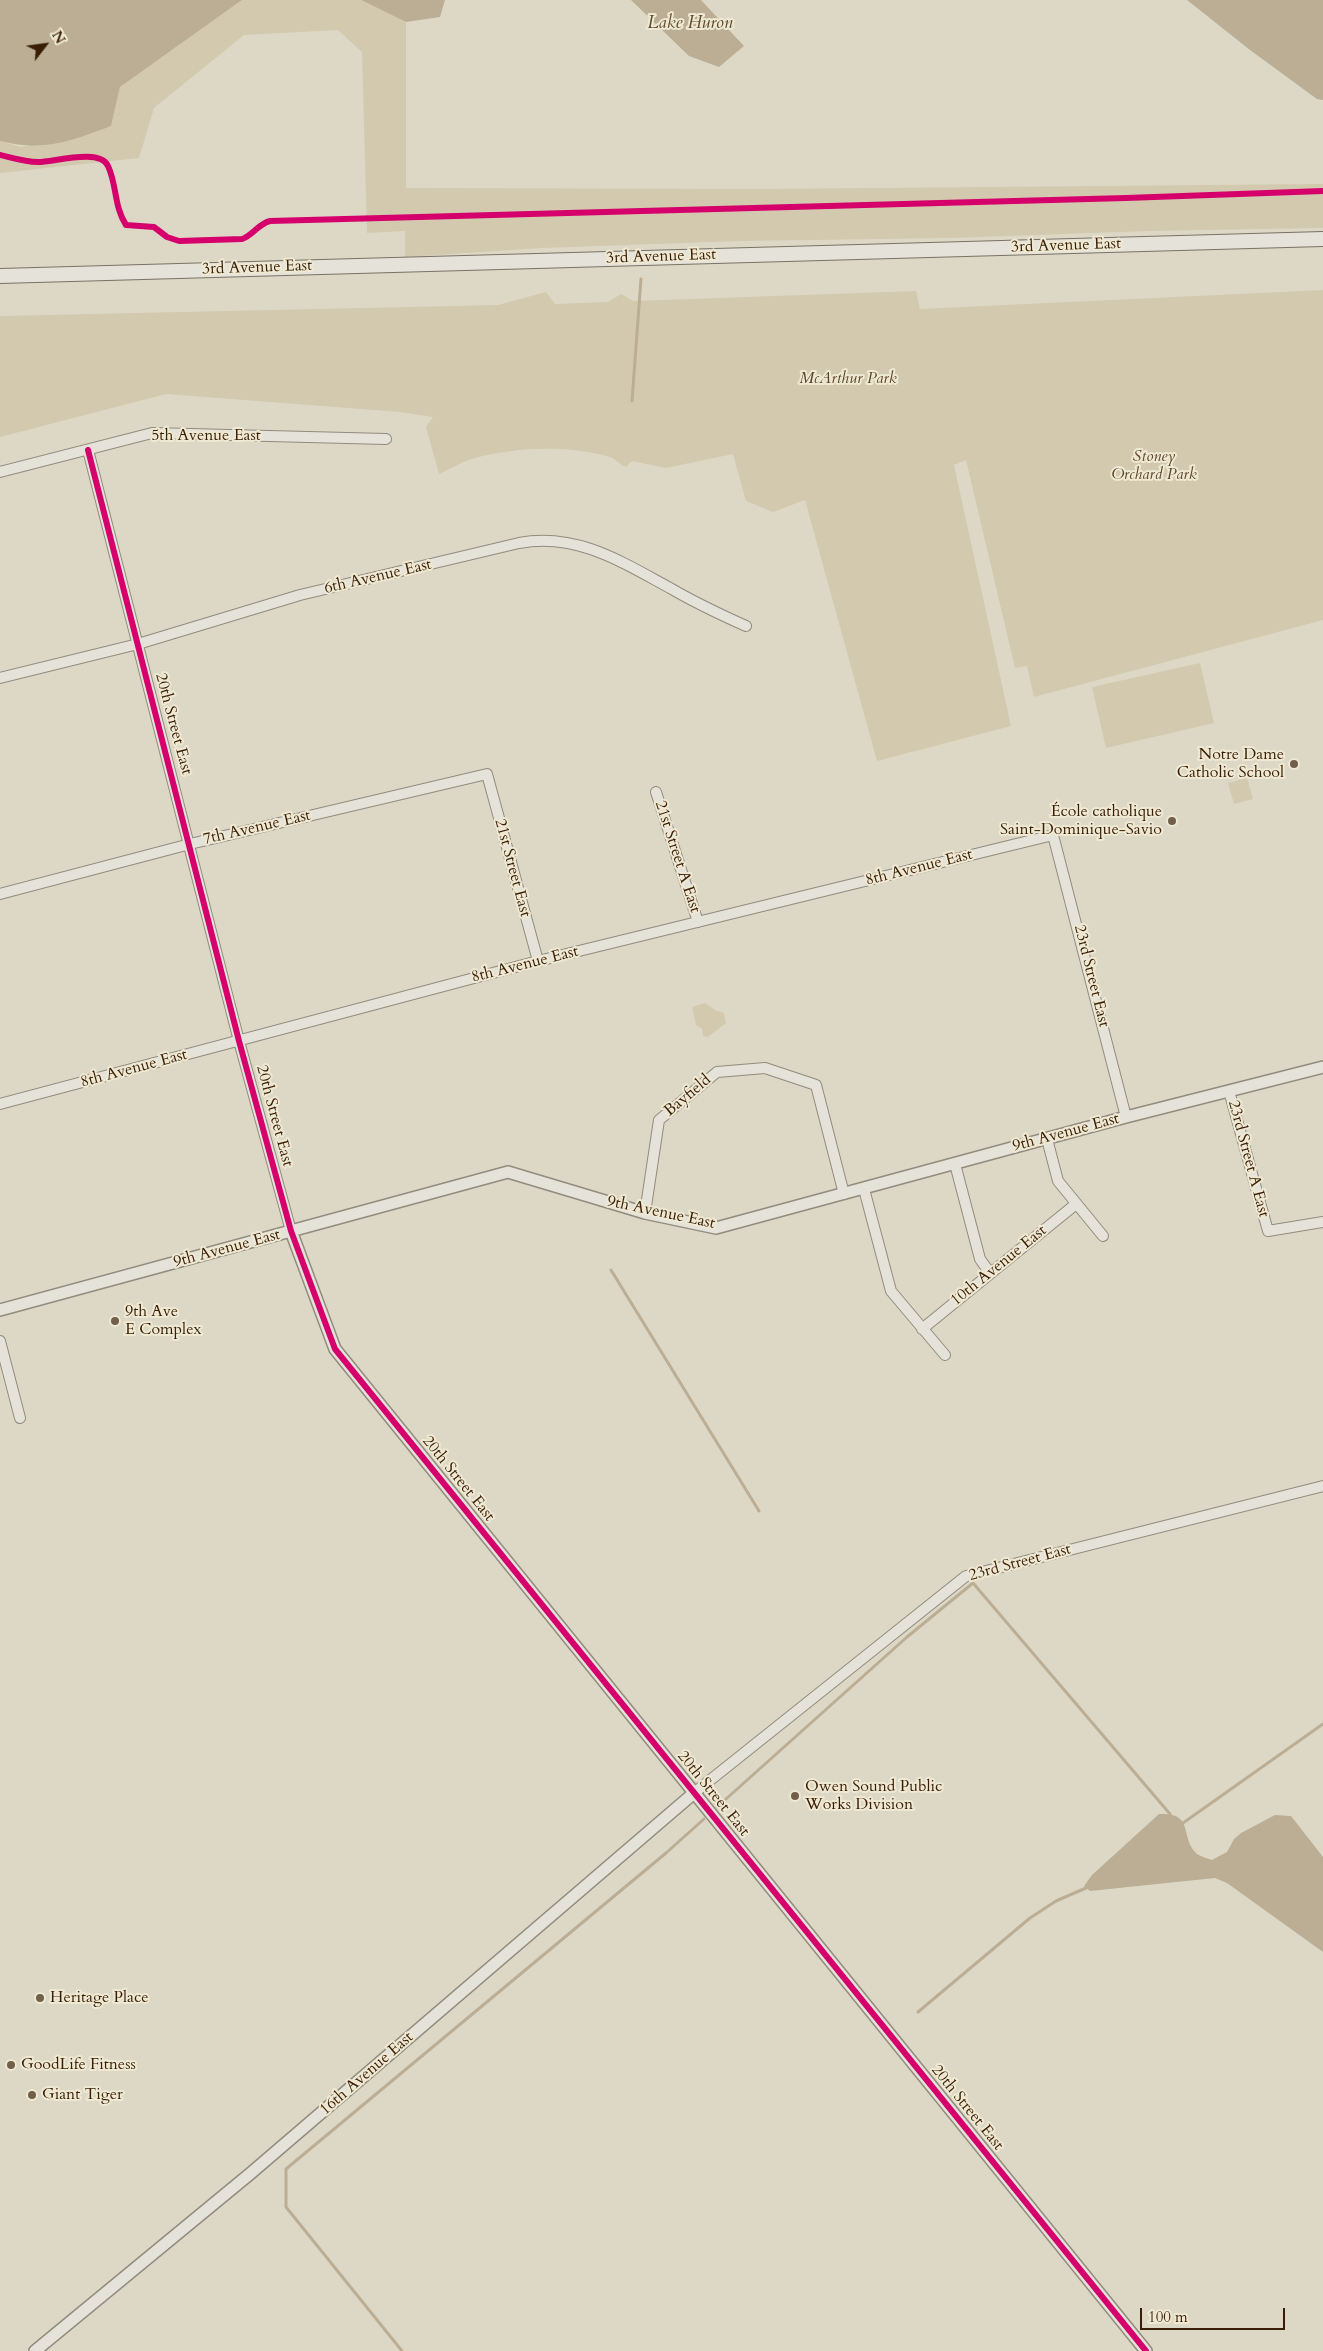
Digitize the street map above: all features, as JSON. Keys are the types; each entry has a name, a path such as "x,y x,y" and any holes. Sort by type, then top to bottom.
{"main road":[{"name":"3rd Avenue East","path":"0,276 1323,239"}],"street":[{"name":"5th Avenue East","path":"0,472 152,433 386,439"},
{"name":"20th Street East","path":"88,450 239,1041 291,1231 335,1349 1146,2351"},
{"name":"6th Avenue East","path":"0,678 138,644 300,595 521,542 544,540 579,544 612,557 697,604 746,626"},
{"name":"7th Avenue East","path":"0,894 190,844 487,774"},
{"name":"21st Street East","path":"487,774 538,962"},
{"name":"21st Street A East","path":"656,792 698,922"},
{"name":"8th Avenue East","path":"0,1104 538,962 1053,835"},
{"name":"23rd Street East","path":"1053,835 1126,1117"},
{"name":"9th Avenue East","path":"0,1310 508,1172 645,1213 716,1228 1126,1117 1323,1067"},
{"name":"Bayfield","path":"645,1213 660,1120 717,1072 765,1068 816,1085 844,1194"},
{"name":"23rd Street A East","path":"1229,1091 1268,1231 1323,1222"},
{"path":"1047,1139 1058,1181 1103,1236"},
{"path":"955,1164 980,1258 990,1273"},
{"path":"864,1189 891,1291 945,1355"},
{"name":"10th Avenue East","path":"922,1329 1076,1204"},
{"path":"0,1341 20,1418"},
{"name":"23rd Street East","path":"694,1793 966,1576 1323,1486"},
{"name":"16th Avenue East","path":"35,2351 251,2173 694,1793"}],"green space":[{"path":"242,0 361,0 406,22 406,188 759,189 1323,184 1323,228 1149,231 951,238 740,241 543,248 405,257 405,231 367,233 362,52 338,30 244,35 154,108 139,158 0,173 0,141 21,147 111,126 120,87"},
{"path":"1323,290 1323,620 1034,697 1027,666 1015,668 966,460 954,465 1011,726 877,761 805,500 773,512 746,501 733,454 666,468 632,461 626,467 610,457 594,453 560,449 525,450 475,458 439,474 426,427 433,417 400,412 166,394 0,437 0,316 498,305 546,292 555,304 608,302 621,294 633,301 916,291 920,309"},
{"path":"1200,663 1214,723 1106,748 1092,687"},
{"path":"1247,778 1253,799 1234,804 1228,783"},
{"path":"705,1003 715,1010 724,1013 726,1023 708,1037 703,1036 702,1029 696,1025 692,1007"}],"water":[{"path":"0,0 242,0 120,87 111,126 70,140 44,145 31,145 0,141"},
{"path":"361,0 445,0 440,17 406,22"},
{"name":"Lake Huron","path":"631,0 701,0 744,46 719,67 689,56"},
{"path":"1187,0 1323,0 1323,100 1317,99 1250,50"},
{"path":"1159,1814 1170,1814 1182,1821 1195,1852 1212,1860 1227,1852 1234,1839 1241,1833 1275,1815 1291,1816 1323,1857 1323,1952 1227,1883 1215,1878 1090,1891 1084,1886 1092,1875"}],"waterway":[{"path":"632,401 641,279"},
{"path":"611,1270 759,1511"},
{"path":"717,1807 907,1637 973,1583 1170,1814"},
{"path":"1183,1823 1323,1724"},
{"path":"402,2351 286,2207 286,2169 666,1853 704,1819"},
{"path":"918,2012 1030,1918 1056,1901 1086,1888"}],"cycle path":[{"path":"0,155 33,162 76,157 96,158 103,161 111,173 119,211 126,225 154,227 167,237 179,241 242,239 270,221 1323,191"},
{"path":"88,450 239,1041 291,1231 335,1349 1146,2351"}],"place":[{"name":"Notre Dame Catholic School","path":"1294,764"},
{"name":"École catholique Saint-Dominique-Savio","path":"1172,821"},
{"name":"9th Ave E Complex","path":"115,1321"},
{"name":"Owen Sound Public Works Division","path":"795,1796"},
{"name":"Heritage Place","path":"40,1998"},
{"name":"GoodLife Fitness","path":"11,2065"},
{"name":"Giant Tiger","path":"32,2095"}],"park label":[{"name":"McArthur Park","path":"848,379"},
{"name":"Stoney Orchard Park","path":"1154,466"}]}
